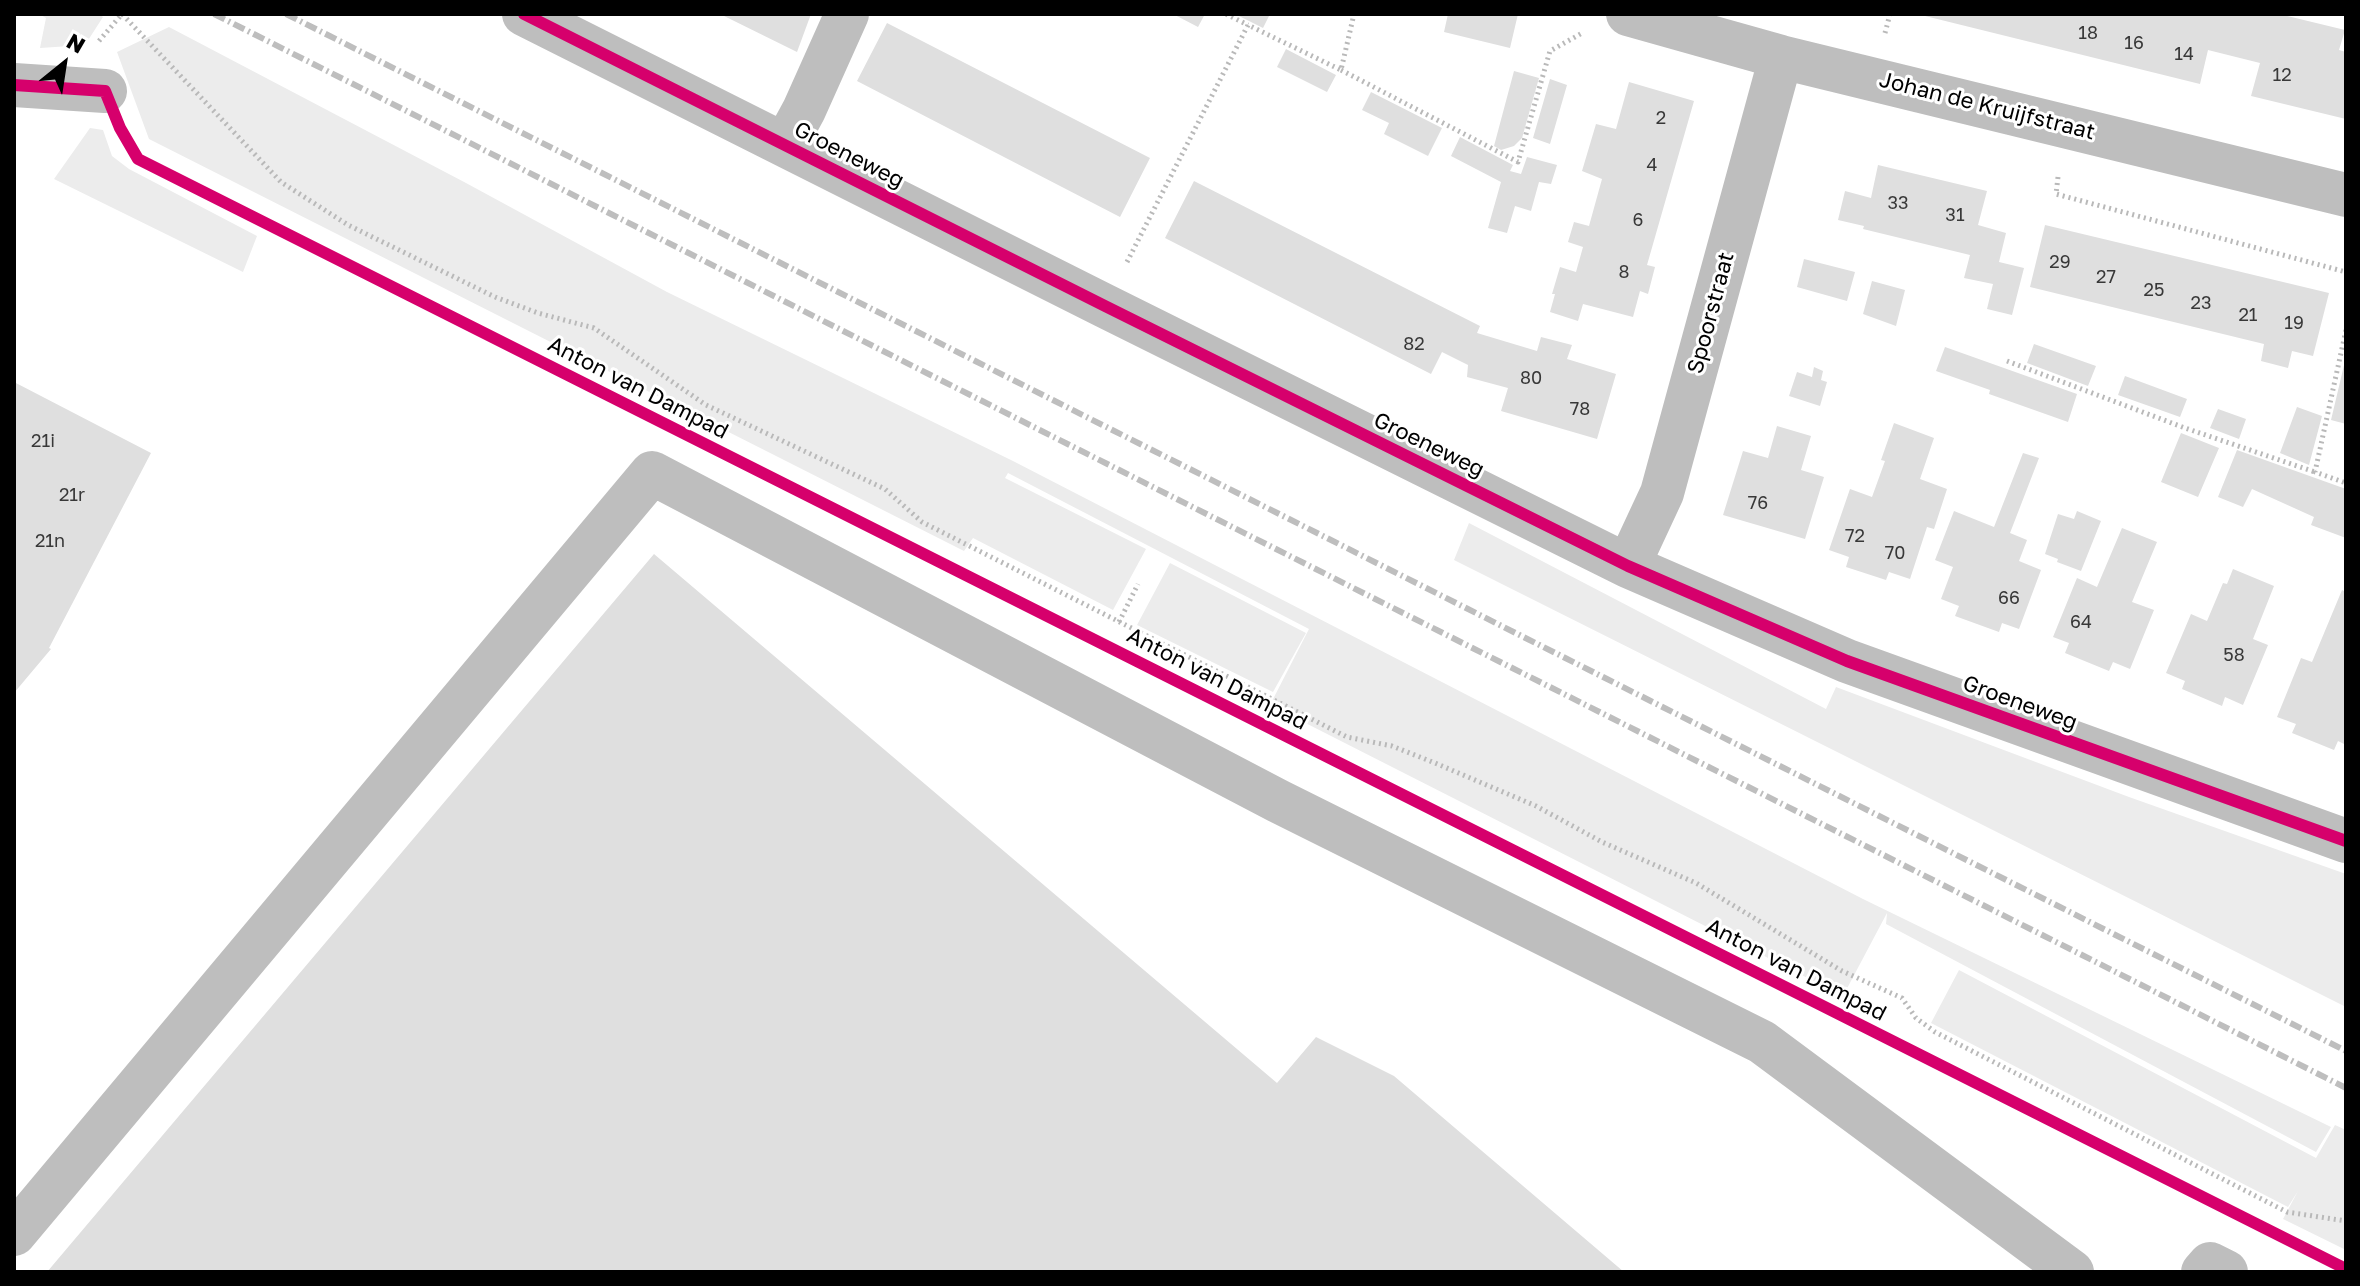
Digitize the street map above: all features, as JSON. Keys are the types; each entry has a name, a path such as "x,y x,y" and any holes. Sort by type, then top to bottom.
{"street":[{"name":"Groeneweg","path":"524,14 1628,566 1847,661 2346,841"},
{"path":"785,145 847,14"},
{"name":"Johan de Kruijfstraat","path":"1609,22 1781,57 2346,195"},
{"name":"Spoorstraat","path":"1628,566 1662,493 1781,57"},
{"path":"14,85 105,91"},
{"path":"14,1234 652,473 1278,801 1762,1042 2072,1272"},
{"path":"2203,1272 2210,1264 2226,1272"}],"path":[{"path":"1226,14 1518,162 1550,51 1609,22"},
{"path":"1341,70 1354,14"},
{"path":"1105,306 1248,25"},
{"path":"2060,163 2056,194 2346,272"},
{"path":"2315,472 2346,330"},
{"path":"2007,361 2185,428 2346,483"}],"shaded area":[{"path":"39,14 99,14 103,17 85,45 40,48 46,18"},
{"path":"169,27 667,292 1013,461 1863,899 2331,1127 2316,1152 1886,924 1887,913 1843,996 1270,705 1309,629 1008,473 1005,478 1146,549 1113,610 973,538 964,551 149,139 117,52"},
{"path":"90,128 103,130 112,156 129,169 257,236 243,272 54,179"},
{"path":"1469,523 1826,709 1836,687 2129,797 2346,874 2346,1007 1454,560"},
{"path":"1170,563 1306,633 1273,692 1137,625"},
{"path":"1959,970 2316,1158 2335,1125 2346,1130 2346,1250 2283,1219 2298,1191 2288,1207 1931,1023"}],"building":[{"path":"720,14 811,14 797,52"},
{"path":"1173,14 1205,14 1198,27"},
{"path":"1235,14 1270,14 1263,28"},
{"path":"1448,14 1518,14 1510,48 1444,32"},
{"path":"1917,14 2279,14 2345,30 2339,50 2346,52 2346,119 2251,96 2260,63 2208,50 2200,84"},
{"path":"887,23 1150,158 1120,217 857,81"},
{"path":"1286,49 1336,75 1327,92 1277,67"},
{"path":"1514,71 1539,78 1522,138 1514,146 1501,150 1494,146"},
{"path":"1550,79 1567,85 1550,144 1533,138"},
{"path":"1629,82 1694,101 1647,265 1655,267 1648,294 1640,291 1633,317 1583,304 1578,321 1550,312 1555,294 1552,294 1560,267 1576,272 1583,247 1568,242 1574,222 1589,226 1602,179 1582,171 1596,124 1616,129"},
{"path":"1371,92 1442,128 1428,156 1384,134 1389,123 1362,110"},
{"path":"1460,137 1513,165 1510,171 1521,174 1527,157 1557,165 1551,184 1539,182 1531,211 1515,206 1507,233 1488,228 1501,182 1451,156"},
{"path":"1878,165 1987,191 1978,225 2006,233 1999,262 2024,268 2012,315 1987,309 1993,284 1964,278 1970,255 1838,220 1845,191 1871,198"},
{"path":"1194,181 1480,326 1477,333 1537,351 1541,337 1572,345 1567,359 1616,374 1597,439 1501,411 1508,388 1467,377 1468,365 1442,352 1431,374 1165,238"},
{"path":"2045,225 2329,293 2313,356 2292,351 2288,368 2261,361 2264,344 2030,287"},
{"path":"1804,259 1855,272 1847,301 1797,287"},
{"path":"1872,281 1905,290 1896,326 1863,314"},
{"path":"2034,344 2096,366 2088,386 2027,363"},
{"path":"1945,347 2077,394 2068,422 1936,371"},
{"path":"2346,361 2346,424 2331,420"},
{"path":"1814,367 1823,371 1821,380 1827,382 1820,406 1789,396 1797,372 1812,377"},
{"path":"2125,376 2187,399 2180,417 2118,395"},
{"path":"14,382 151,453 51,649 14,693"},
{"path":"2297,407 2322,416 2309,465 2280,453"},
{"path":"2218,409 2246,419 2239,439 2210,428"},
{"path":"1894,423 1934,438 1920,479 1947,489 1934,529 1927,527 1910,579 1889,572 1886,580 1846,567 1849,557 1829,550 1850,489 1872,497"},
{"path":"1777,426 1811,436 1801,470 1824,477 1805,539 1723,515 1743,451 1768,458"},
{"path":"2181,433 2219,448 2198,497 2161,482"},
{"path":"2237,450 2346,489 2346,538 2311,525 2314,517 2252,489 2243,507 2218,497"},
{"path":"2023,453 2039,458 2010,533 2027,540 2019,561 2041,570 2019,629 2002,623 1999,632 1955,616 1959,606 1941,599 1953,567 1935,560 1954,511 1994,527"},
{"path":"2077,511 2101,521 2081,571 2045,554 2058,514 2074,519"},
{"path":"2122,528 2157,542 2132,602 2154,610 2130,669 2113,662 2109,671 2065,653 2069,643 2053,637 2077,578 2097,587"},
{"path":"654,554 1277,1083 1316,1037 1394,1076 1624,1272 47,1272"},
{"path":"2233,569 2274,586 2253,639 2268,645 2243,705 2225,697 2222,706 2182,689 2185,681 2166,673 2191,614 2207,621 2223,583 2227,584"},
{"path":"2342,590 2346,592 2346,745 2338,741 2334,750 2292,733 2296,724 2277,717 2301,658 2312,662"}],"railway":[{"path":"214,14 2346,1088"},
{"path":"286,14 2346,1051"}],"cycle path":[{"path":"524,14 1628,566 1847,661 2346,841"},
{"name":"Anton van Dampad","path":"14,85 105,91 120,128 138,159 2346,1269"}]}
